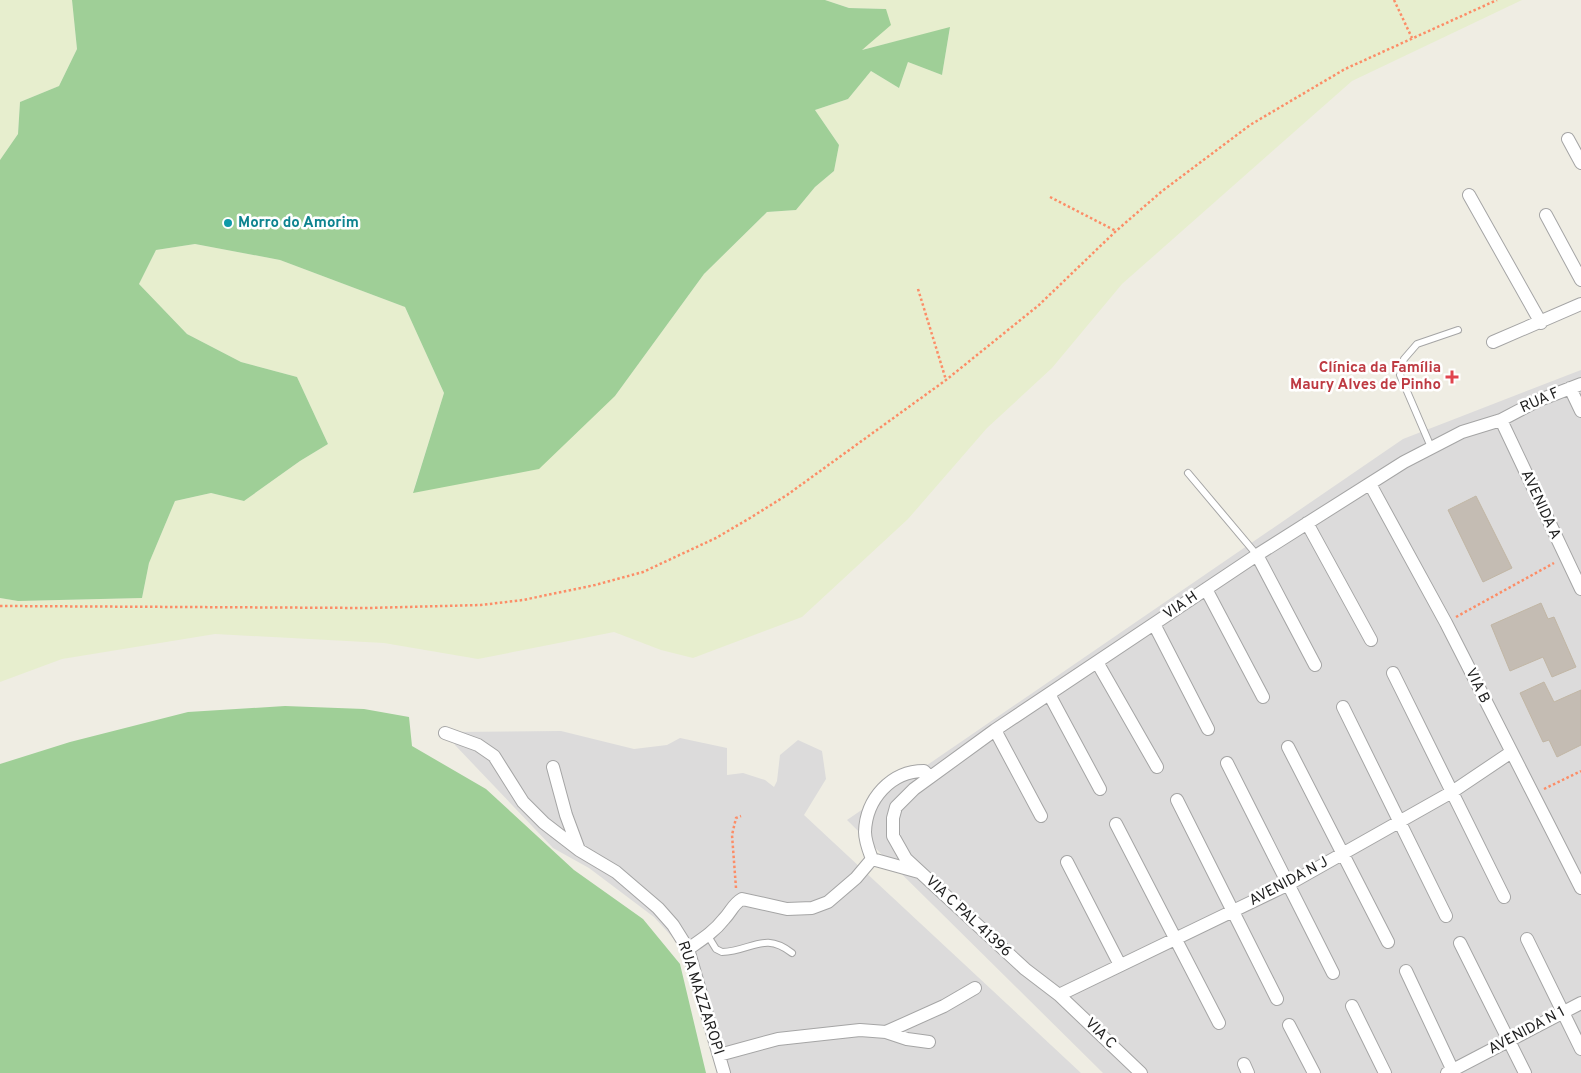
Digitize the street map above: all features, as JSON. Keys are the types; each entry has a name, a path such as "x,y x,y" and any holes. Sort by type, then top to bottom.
{"street":[{"path":"1568,139 1581,163"},
{"path":"1469,195 1541,323"},
{"path":"1546,215 1581,280"},
{"path":"1493,342 1541,323 1581,304"},
{"path":"1575,386 1581,411"},
{"name":"RUA F","path":"1500,420 1575,386"},
{"name":"VIA H","path":"892,828 896,807 904,796 995,730 1257,555 1370,484 1431,447 1462,432 1500,420"},
{"name":"AVENIDA A","path":"1500,420 1581,589"},
{"name":"VIA B","path":"1370,484 1446,623 1510,753 1581,888"},
{"path":"1307,523 1371,640"},
{"path":"1257,555 1315,665"},
{"path":"1206,589 1263,698"},
{"path":"1154,624 1208,729"},
{"path":"1097,662 1157,767"},
{"path":"1393,673 1504,897"},
{"path":"1049,694 1100,789"},
{"path":"1343,707 1446,916"},
{"path":"995,730 1041,816"},
{"name":"RUA MAZZAROPI","path":"446,733 478,745 494,756 523,802 557,834 579,850 616,872 658,908 677,931 688,949 724,1073"},
{"path":"1288,747 1344,852 1388,942"},
{"name":"AVENIDA N J","path":"1059,995 1289,884 1452,792 1510,753"},
{"path":"1228,763 1333,973"},
{"path":"553,767 564,809 579,850"},
{"path":"872,859 865,832 870,810 879,790 910,771 924,771 930,777"},
{"path":"1177,800 1232,913 1277,999"},
{"path":"1116,824 1219,1023"},
{"name":"VIA C PAL 41396","path":"892,828 898,849 919,872 1025,969 1059,995"},
{"path":"872,859 919,872"},
{"path":"688,949 708,936 724,920 736,902 742,899 787,910 812,908 828,902 856,878 872,859"},
{"path":"1067,862 1120,965"},
{"path":"1527,939 1581,1049"},
{"path":"1460,943 1525,1073"},
{"path":"1406,971 1451,1072"},
{"path":"886,1032 944,1006 975,988"},
{"name":"VIA C","path":"1059,995 1141,1073"},
{"name":"AVENIDA N 1","path":"1451,1072 1581,1003"},
{"path":"1352,1006 1385,1073"},
{"path":"1289,1025 1314,1073"},
{"path":"719,1055 778,1039 860,1030 886,1032 907,1039 929,1042"}],"lane":[{"path":"1431,447 1400,376 1404,359 1416,344 1458,330"},
{"path":"1188,473 1257,555"},
{"path":"708,936 716,949 722,952 770,942 783,946 792,954"}],"path":[{"path":"1394,0 1412,38"},
{"path":"0,606 368,608 481,605 524,600 595,585 643,572 750,518 787,495 946,380 1039,305 1116,230 1161,192 1250,125 1345,69 1497,0"},
{"path":"1050,197 1116,230"},
{"path":"918,289 946,380"},
{"path":"1446,623 1564,557"},
{"path":"1533,795 1581,771"},
{"path":"736,902 732,835 736,818 741,816"}],"shaded area":[{"path":"1581,370 1581,1073 1103,1073 847,820 1403,439"},
{"path":"561,731 634,749 667,745 680,738 727,748 727,775 743,773 765,780 774,787 777,781 780,755 798,740 822,751 826,779 804,815 1081,1073 718,1073 685,951 654,917 589,868 553,848 455,745 452,732"}],"green space":[{"path":"0,0 72,0 77,49 59,86 20,102 18,134 0,160"},
{"path":"72,0 825,0 849,8 886,9 891,25 862,50 950,27 942,75 908,62 899,88 871,71 848,99 815,110 839,145 834,171 815,187 796,210 767,212 704,274 615,396 539,469 413,493 444,393 405,307 280,260 195,244 156,250 139,284 187,334 241,362 297,377 328,444 300,461 244,501 211,493 175,501 149,563 142,598 18,601 0,598 0,160 18,134 20,102 59,86 77,49"},
{"path":"825,0 1522,0 1352,81 1122,284 1052,368 987,428 908,519 802,617 693,658 661,650 614,632 478,659 384,643 215,634 62,659 0,682 0,598 18,601 142,598 149,563 175,501 211,493 244,501 300,461 328,444 297,377 241,362 187,334 139,284 156,250 195,244 280,260 405,307 444,393 413,492 615,396 704,274 767,212 796,210 815,187 834,171 839,145 815,110 848,99 871,71 899,88 908,62 942,75 950,28 861,50 886,9 849,8"},
{"path":"285,706 364,709 409,717 412,746 486,789 574,870 643,919 680,964 706,1073 0,1073 0,764 70,742 188,712"}],"building":[{"path":"1476,496 1512,568 1483,582 1448,510"},
{"path":"1541,603 1548,619 1554,617 1576,667 1552,677 1543,657 1510,671 1491,625"},
{"path":"1544,682 1554,702 1581,690 1581,745 1557,757 1549,740 1543,742 1520,693"}],"place":[{"name":"Morro do Amorim","path":"228,223"},
{"name":"Clínica da Família Maury Alves de Pinho","path":"1452,377"}]}
